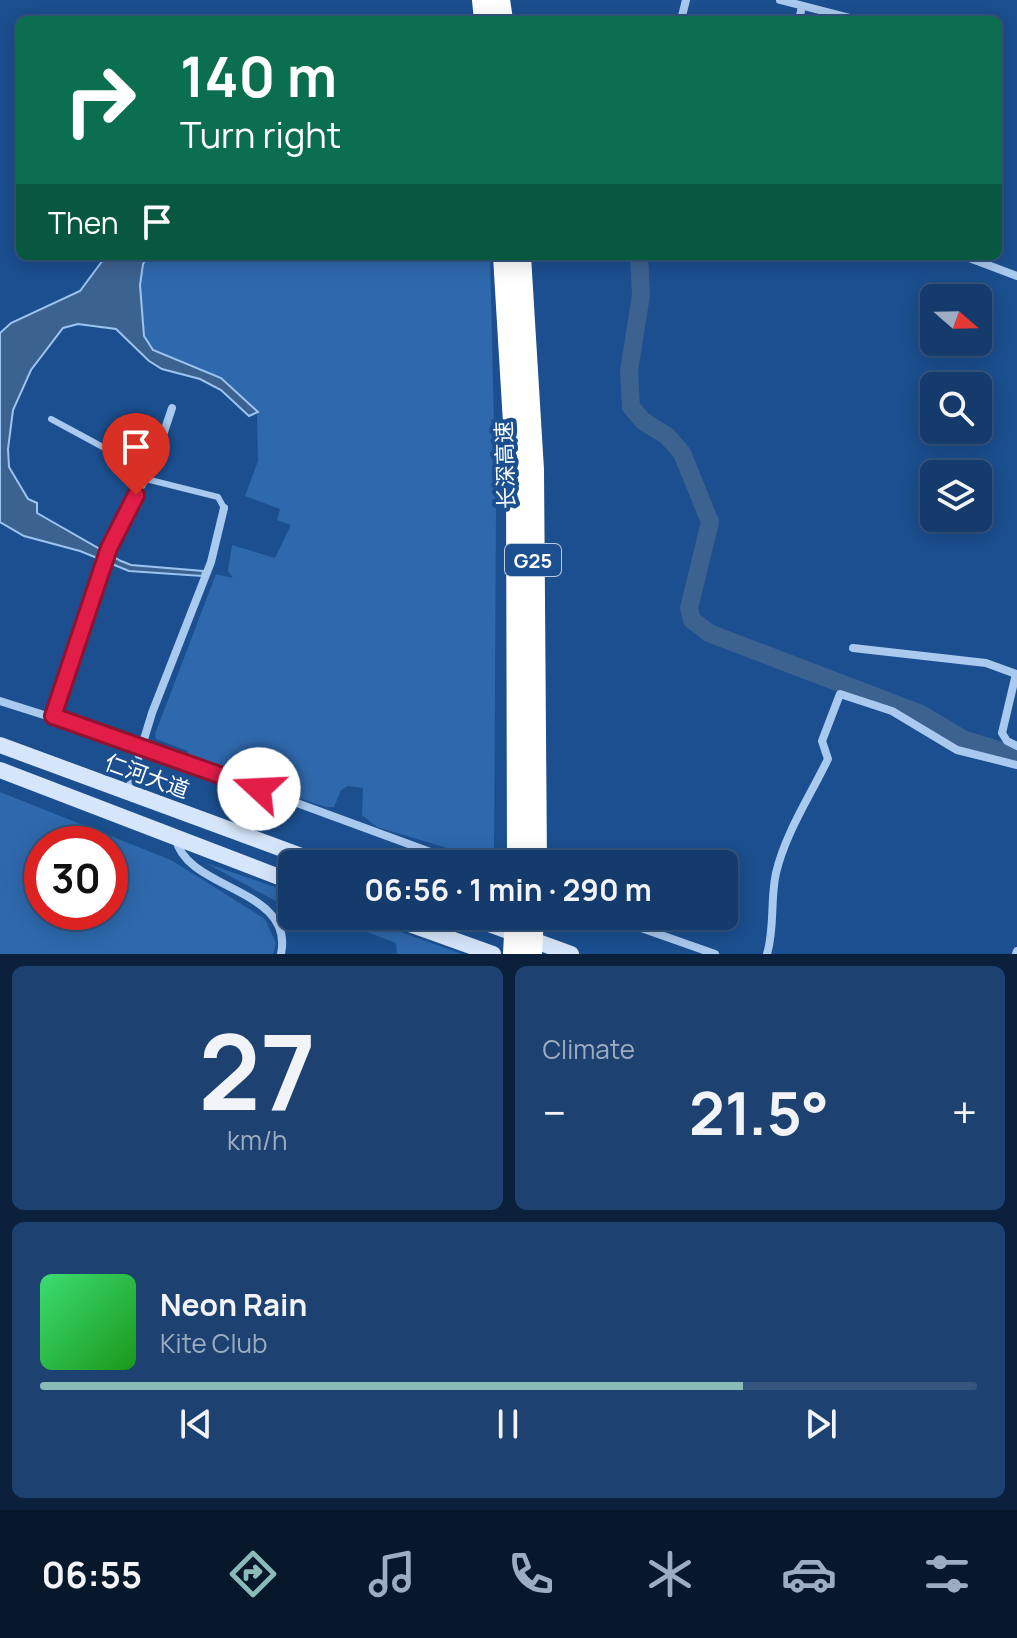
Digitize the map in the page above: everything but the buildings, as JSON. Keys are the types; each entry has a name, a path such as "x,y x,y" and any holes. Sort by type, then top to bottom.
{"highway":[{"name":"长深高速","path":"504,260 517,473 518,850"},
{"name":"长深高速","path":"520,260 533,470 536,850"},
{"path":"514,954 515,930"},
{"path":"531,954 532,930"}],"main road":[{"name":"仁河大道","path":"0,745 285,850"},
{"path":"0,770 278,877"},
{"path":"426,930 493,954"},
{"path":"505,930 571,954"}],"street":[{"path":"780,0 842,16"},
{"path":"800,16 802,6"},
{"path":"975,260 1017,276"},
{"path":"53,716 109,548 126,511 152,468 172,408"},
{"path":"128,792 142,746 211,562 224,508"},
{"path":"853,648 986,663 1016,674 1002,733 1007,741 1017,746"},
{"path":"767,954 773,934 776,875 788,840 828,759 822,741 840,694 892,711 957,750 1017,765"},
{"path":"0,701 142,746 425,850"},
{"path":"176,839 178,851 187,861 253,900 273,916 281,932 281,954"},
{"path":"647,930 715,954"}],"lane":[{"path":"51,419 112,452 152,468"},
{"path":"146,479 218,497 224,508"}],"shaded area":[{"path":"103,260 146,260 140,285 144,336 153,350 221,378 258,412 249,416 221,390 200,379 162,369 149,361 116,329 78,324 63,328 31,370 13,410 9,467 28,499 37,503 37,513 121,561 131,565 203,571 202,576 129,571 80,551 24,536 0,522 0,333 11,323 80,291"},
{"path":"146,260 490,260 496,509 494,850 454,850 377,827 362,815 363,788 348,786 341,790 334,807 326,807 186,761 188,751 156,739 155,734 216,574 233,578 228,571 232,545 275,558 291,525 277,520 280,509 245,496 258,461 257,412 221,378 153,350 144,336 140,285"},
{"path":"0,792 86,826 24,826 24,930 128,930 128,843 171,860 265,919 276,943 273,954 0,954"},
{"path":"206,863 278,888 278,902"},
{"path":"362,930 395,930 462,954 397,954 396,943"}],"waterway":[{"path":"639,260 641,295 629,371 631,407 643,421 667,436 682,453 710,522 689,608 692,620 709,633 921,714 963,739 1017,756"}],"route":[{"path":"136,495 109,548 53,716 259,789"}]}
